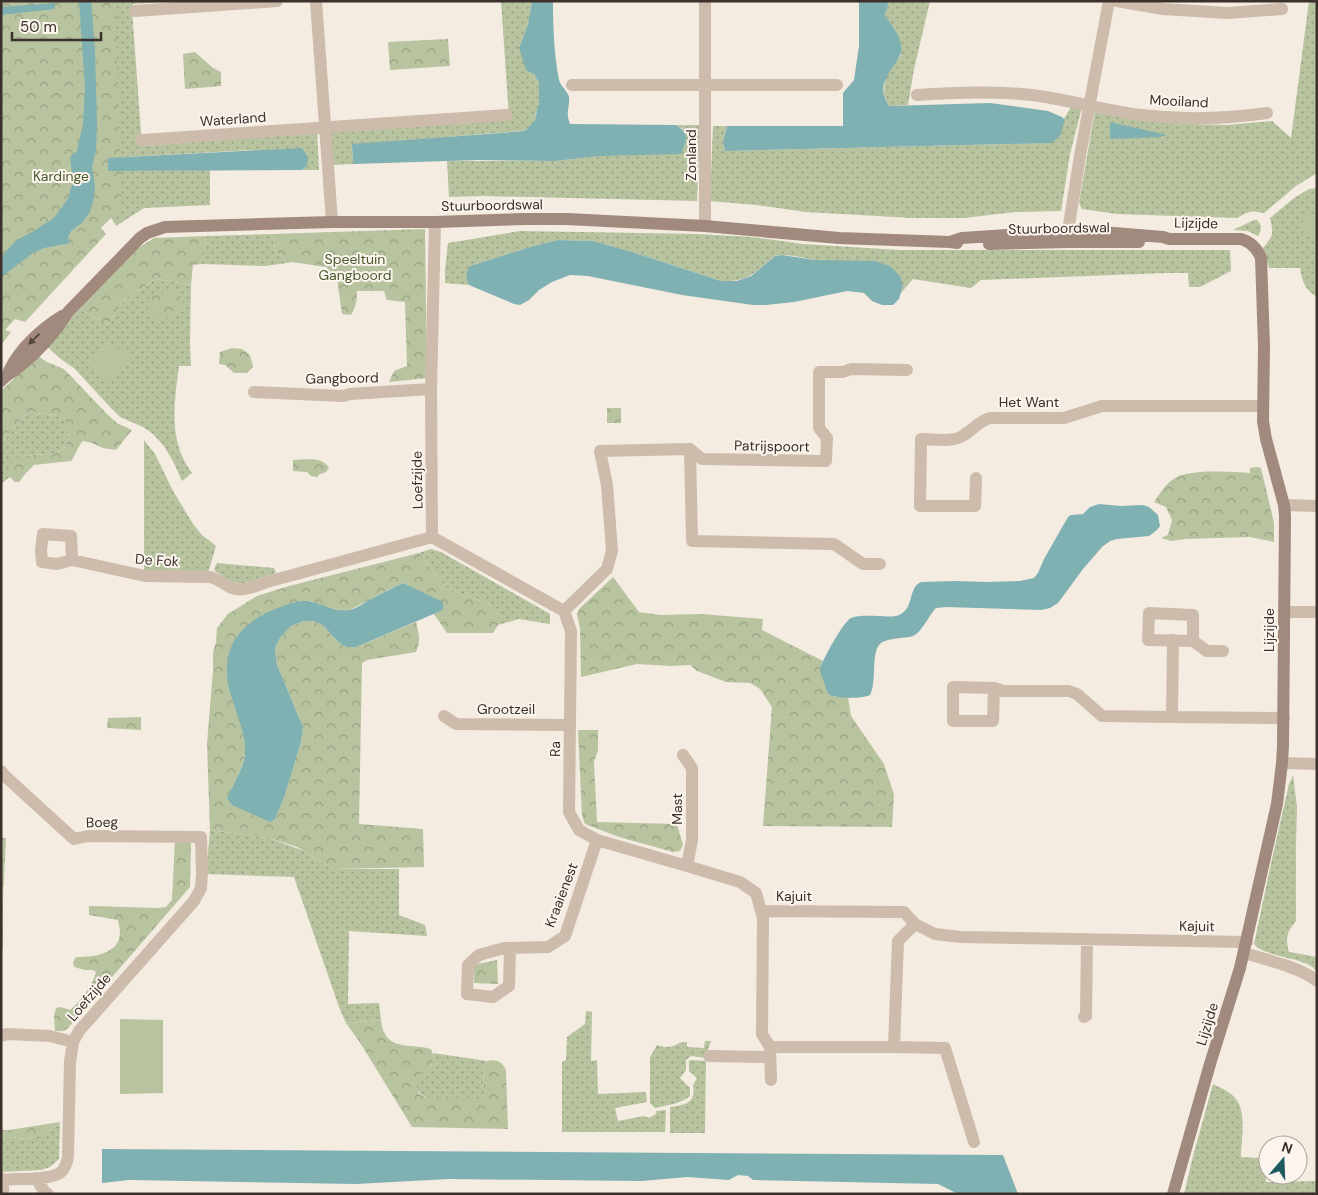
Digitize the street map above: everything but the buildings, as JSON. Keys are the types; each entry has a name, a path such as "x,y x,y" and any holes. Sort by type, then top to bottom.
{"street":[{"path":"135,11 277,1"},
{"path":"316,1 332,222"},
{"name":"Zonland","path":"705,1 705,226"},
{"path":"1068,237 1071,210 1108,1"},
{"path":"1117,1 1164,9 1227,7 1282,9"},
{"path":"572,85 837,85"},
{"name":"Mooiland","path":"917,95 963,92 1000,93 1045,97 1132,113 1166,117 1216,118 1267,114"},
{"name":"Waterland","path":"142,140 508,115"},
{"name":"Stuurboordswal","path":"5,377 38,352 60,326 68,312 133,244 148,233 164,227 332,222 435,222 524,218 705,226 839,238 950,242 962,238 1068,237 1160,242 1169,239"},
{"name":"Loefzijde","path":"432,537 430,389 435,222"},
{"name":"Lijzijde","path":"1169,239 1241,239 1251,243 1258,251 1262,261 1263,421 1284,505 1284,718 1282,763 1277,804 1245,947 1172,1194"},
{"name":"Patrijspoort","path":"564,611 607,569 612,551 607,485 600,451 690,449 702,459 826,461 827,438 819,428 819,372 843,372 851,369 907,370"},
{"name":"Gangboord","path":"254,392 343,396 430,389"},
{"name":"Het Want","path":"976,478 975,506 920,506 922,439 958,438 964,436 984,419 1064,418 1102,406 1263,406"},
{"path":"690,449 692,541 834,544 863,564 880,564"},
{"path":"1284,505 1317,506"},
{"path":"432,537 564,611"},
{"name":"De Fok","path":"72,560 145,576 210,577 220,580 230,588 239,590 432,537"},
{"name":"Ra","path":"564,611 571,631 569,812 579,830 597,840 740,882 756,893 762,911"},
{"path":"1284,612 1317,612"},
{"path":"1193,641 1193,615 1149,613 1148,640 1193,641 1207,651 1223,651"},
{"path":"1172,717 1173,640"},
{"path":"994,688 1003,691 1069,692 1076,694 1102,716 1284,718"},
{"name":"Grootzeil","path":"444,716 456,724 570,724"},
{"name":"Mast","path":"683,755 692,768 692,840 687,866"},
{"path":"1282,763 1317,764"},
{"name":"Boeg","path":"1,770 4,776 74,839 88,836 201,837"},
{"name":"Loefzijde","path":"2,1179 47,1177 60,1173 64,1168 68,1160 70,1062 73,1042 79,1031 194,901 201,888 201,837"},
{"name":"Kraaienest","path":"510,948 510,986 493,997 467,994 468,965 478,955 504,948 548,947 565,936 597,840"},
{"name":"Kajuit","path":"770,1052 762,1034 762,911 904,912 915,924 935,934 961,937 1245,947 1305,972 1317,981"},
{"path":"894,1047 898,941 915,924"},
{"path":"1084,1017 1086,1016 1087,940"},
{"path":"1,1036 7,1034 50,1036 73,1042"},
{"path":"709,1056 894,1047 950,1047 974,1142"},
{"path":"770,1052 771,1080"},
{"path":"36,1178 48,1194"},
{"path":"2,1179 3,1194"}],"green space":[{"name":"Kardinge","path":"1,1 115,1 122,207 101,228 106,234 25,322 15,319 5,330 11,332 1,345"},
{"path":"107,1 179,1 133,4 142,146 317,132 319,170 302,170 307,166 252,150 108,158"},
{"path":"501,1 532,1 528,24 519,48 539,83 539,102 535,120 525,131 352,145 353,164 332,165 330,131 509,117"},
{"path":"889,1 930,1 914,69 908,105 889,106 884,94 885,78 901,55 895,30 885,15"},
{"path":"1309,1 1317,1 1317,173 1296,186 1264,213 1250,212 1237,218 1117,214 1082,209 1079,203 1095,110 1190,124 1227,125 1272,121 1291,138"},
{"path":"448,39 450,66 390,70 388,42"},
{"path":"195,52 213,68 221,72 221,86 185,89 183,54"},
{"path":"1072,105 1082,107 1070,154 1061,211 1015,212 964,218 912,218 806,212 710,201 713,126 727,126 723,142 725,151 1051,143 1060,136 1064,119"},
{"path":"676,125 700,125 697,201 482,196 449,197 447,161 555,161 600,156 684,130"},
{"path":"210,170 210,205 144,208 116,226 108,212 108,171"},
{"path":"1317,188 1317,297 1305,285 1300,268 1269,268 1263,248 1272,235 1270,218 1294,198 1309,189"},
{"path":"1303,214 1317,215 1317,234 1303,234"},
{"path":"1257,220 1261,226 1258,236 1248,231 1233,230"},
{"name":"Speeltuin Gangboord","path":"425,229 427,378 389,382 394,371 407,366 405,302 387,300 384,291 357,291 356,303 351,315 342,314 337,279 326,267 292,262 287,263 276,251 271,234"},
{"path":"520,231 697,234 752,237 803,244 899,250 1230,250 1231,271 1200,287 1189,287 1188,273 1166,273 981,280 971,288 913,279 901,293 903,286 838,266 799,257 775,256 748,276 739,280 721,281 593,241 558,240 470,266 467,281 469,285 445,283 448,243"},
{"path":"271,234 276,251 287,263 265,266 201,264 207,236"},
{"path":"207,236 201,264 193,265 191,285 156,279 124,300 108,324 79,309 132,252 154,238"},
{"path":"156,279 191,285 191,366 179,366 175,408 176,435 179,448 184,461 192,473 182,481 164,446 153,434 143,427 120,417 74,368 45,345 79,309 108,324 124,300"},
{"path":"171,291 178,293 183,300 183,307 170,317 160,319 152,317 148,305 151,298 159,293"},
{"path":"109,341 130,357 110,381 89,363"},
{"path":"232,348 242,349 250,355 253,367 247,373 234,373 225,365 219,364 220,352"},
{"path":"38,356 64,369 108,415 117,423 132,430 116,450 83,441 71,461 34,465 19,482 15,482 10,477 10,467 13,460 23,456 57,453 65,447 69,434 65,420 55,415 28,412 1,444 1,391"},
{"path":"607,408 621,408 621,423 607,423"},
{"path":"28,412 55,415 66,420 69,434 65,447 57,453 23,456 10,467 10,477 1,484 1,444"},
{"path":"144,440 155,454 173,491 193,524 202,535 216,546 208,573 144,571"},
{"path":"293,460 318,460 329,468 326,472 318,475 318,477 311,476 307,472 293,471"},
{"path":"1250,468 1261,468 1274,523 1274,542 1250,537 1171,541 1161,538 1168,535 1172,520 1166,507 1154,502 1172,480 1179,476 1198,472 1250,473"},
{"path":"431,549 441,552 550,614 550,624 519,619 498,625 498,614 489,604 446,588 419,553"},
{"path":"419,553 446,588 489,604 498,614 498,625 493,633 447,633 434,614 443,610 403,583 350,610 326,607 310,601 229,688 243,730 245,753 238,776 227,798 275,819 284,798 301,742 303,727 277,665 275,648 280,638 291,626 304,621 313,621 323,625 338,642 347,647 356,647 416,622 419,644 416,652 367,660 362,663 359,824 423,829 424,867 332,869 297,847 269,838 210,830 207,744 213,652 217,628 228,614 257,596"},
{"path":"217,563 274,568 276,573 242,584 233,582 216,572 214,569"},
{"path":"613,577 639,612 660,615 701,614 763,619 762,630 823,661 820,668 834,697 848,697 851,716 884,764 894,795 892,827 763,826 772,707 760,689 750,683 726,682 697,671 690,665 637,664 581,677 580,628 577,615 579,609"},
{"path":"141,717 141,730 107,728 108,718"},
{"path":"578,730 598,730 598,750 594,762 597,822 677,824 683,845 680,851 673,852 619,837 585,824 582,816"},
{"path":"1293,775 1297,807 1296,921 1289,932 1287,943 1289,952 1317,957 1317,972 1312,966 1272,954 1258,948 1254,944 1289,784"},
{"path":"210,830 269,838 304,851 332,869 399,869 399,915 425,925 427,936 349,931 348,1004 379,1003 381,1020 346,1023 294,877 206,874"},
{"path":"1,838 6,838 3,950 1,950"},
{"path":"175,840 191,842 190,887 68,1028 64,1031 55,1031 54,1016 56,1008 60,1007 70,1010 74,1007 89,988 96,972 74,967 73,962 76,957 105,953 116,945 119,939 118,920 89,915 89,906 166,907 172,900"},
{"path":"497,960 498,984 474,983 474,965"},
{"path":"586,1011 592,1012 591,1061 597,1060 598,1094 646,1092 647,1102 615,1108 618,1121 644,1116 649,1118 656,1114 656,1111 666,1110 665,1132 562,1132 562,1062 566,1060 567,1037 585,1024"},
{"path":"120,1019 163,1020 163,1093 120,1094"},
{"path":"381,1020 383,1030 393,1042 431,1049 433,1054 432,1065 420,1075 417,1086 419,1094 427,1098 480,1099 484,1094 483,1070 487,1061 493,1060 500,1063 506,1070 508,1129 412,1127 346,1023"},
{"path":"705,1041 711,1041 707,1058 691,1056 686,1060 686,1070 680,1078 690,1088 690,1096 678,1103 655,1108 650,1103 650,1057 657,1045 671,1047 687,1042 687,1047 704,1048"},
{"path":"433,1053 487,1061 483,1070 484,1094 480,1099 436,1099 421,1094 417,1088 418,1078 423,1071 432,1065"},
{"path":"690,1060 706,1061 705,1133 670,1133 670,1107 685,1104 693,1096 693,1085 697,1078 689,1071"},
{"path":"1213,1084 1231,1094 1239,1105 1243,1127 1241,1157 1258,1158 1258,1185 1308,1185 1308,1181 1317,1181 1317,1194 1184,1194"},
{"path":"60,1122 60,1124 35,1137 26,1139 12,1137 1,1140 1,1130"},
{"path":"60,1124 59,1159 50,1167 41,1170 1,1172 1,1140 12,1137 30,1139"}],"water":[{"path":"79,1 91,1 95,50 97,125 96,151 92,167 95,186 94,198 90,212 82,223 71,231 68,237 70,243 44,248 33,253 1,277 1,258 6,251 17,240 54,218 68,199 73,181 70,157 77,151 83,124 85,88"},
{"path":"532,1 553,1 556,60 559,80 569,97 568,113 570,124 676,125 684,132 686,138 681,154 600,156 555,161 479,160 353,164 352,144 525,131 535,120 539,102 539,83 534,74 526,70 519,48 528,24"},
{"path":"859,1 889,1 885,15 898,37 901,51 883,87 889,106 990,103 1048,111 1065,120 1060,136 1052,143 725,151 723,142 727,126 843,126 843,93 854,80 859,46"},
{"path":"56,3 54,9 1,15 1,7"},
{"path":"1110,122 1167,135 1160,137 1110,139"},
{"path":"302,148 308,157 307,166 302,170 108,171 108,158"},
{"path":"558,240 593,241 721,281 737,281 751,276 775,256 782,255 815,260 875,261 890,266 900,276 903,286 899,299 893,305 882,305 872,301 864,293 847,291 794,302 753,305 682,295 588,276 570,275 552,282 520,305 469,285 467,275 470,266"},
{"path":"1099,504 1143,505 1149,507 1158,515 1160,526 1149,536 1110,541 1102,547 1083,569 1058,603 1050,608 1041,610 936,608 913,636 882,642 879,645 875,655 870,695 849,698 828,694 820,668 829,649 851,618 857,616 893,616 901,614 908,607 914,589 921,582 1020,581 1034,578 1068,517 1083,514 1090,507"},
{"path":"403,583 443,602 443,610 356,647 347,647 338,642 323,625 313,621 304,621 291,626 280,638 275,648 277,665 303,727 301,742 284,798 275,819 270,822 232,805 227,798 241,769 245,752 244,736 229,689 227,673 231,647 237,636 256,619 290,604 308,601 335,609 349,610"},
{"path":"102,1149 1003,1155 1018,1194 958,1194 938,1184 753,1180 748,1176 738,1175 729,1180 687,1177 642,1181 449,1179 356,1184 129,1180 102,1183"}]}
